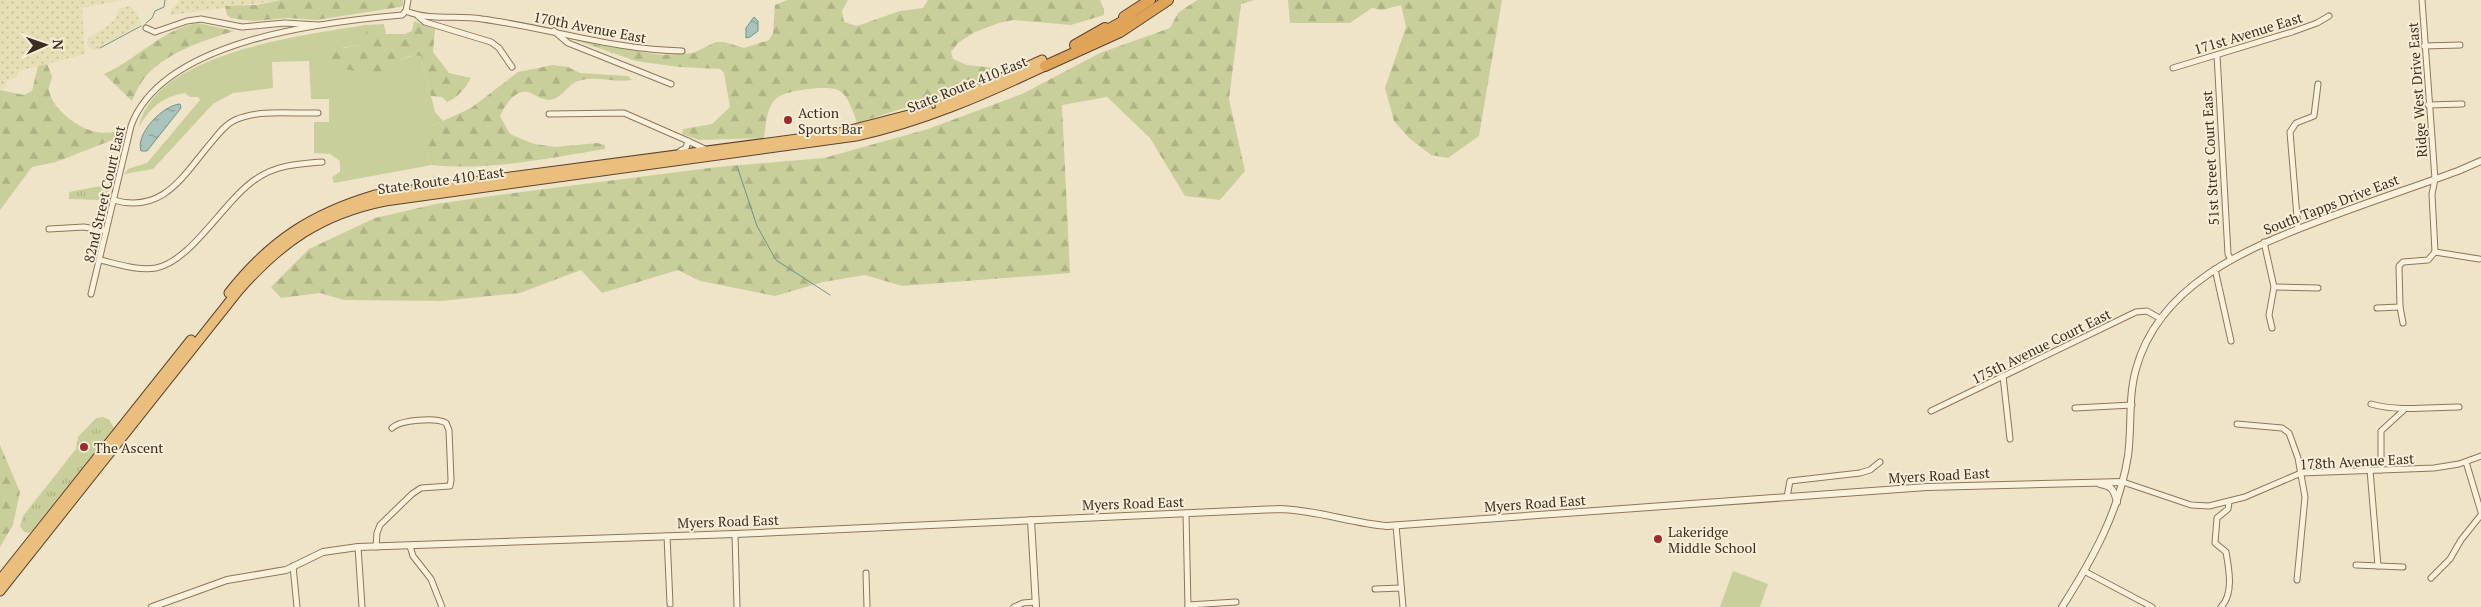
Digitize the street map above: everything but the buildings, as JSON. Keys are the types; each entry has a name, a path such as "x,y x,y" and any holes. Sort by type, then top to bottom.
{"highway":[{"path":"1043,63 1150,0"},
{"path":"1075,45 1111,28 1157,0"},
{"path":"1043,63 1120,32 1168,0"},
{"name":"State Route 410 East","path":"0,580 240,278 272,245 292,231 338,207 384,193 834,134 938,107 1043,63"},
{"name":"State Route 410 East","path":"0,591 238,291 272,254 314,225 346,211 385,201 862,135 947,109 1043,63"}],"street":[{"path":"146,28 155,32 186,21 202,19 242,27 292,23 323,26 402,16 406,11 408,0"},
{"name":"Ridge West Drive East","path":"2422,0 2428,105 2435,179 2432,194 2435,252"},
{"name":"170th Avenue East","path":"406,11 418,15 473,18 554,31 643,49 682,51"},
{"path":"418,15 425,22 491,42 499,48 512,67"},
{"name":"171st Avenue East","path":"2173,68 2300,29 2329,16"},
{"name":"82nd Street Court East","path":"91,294 131,126 144,102 156,87 174,73 213,54 263,36 323,26"},
{"path":"554,31 568,43 672,84"},
{"path":"2424,46 2460,45"},
{"name":"51st Street Court East","path":"2217,55 2223,200 2228,254 2231,260"},
{"path":"2298,229 2290,132 2296,123 2314,116 2318,84"},
{"path":"2428,105 2462,104"},
{"path":"113,200 138,204 162,196 177,183 221,131 236,120 260,114 318,113"},
{"path":"549,114 624,113 708,151"},
{"path":"660,157 682,151 686,148 688,141"},
{"name":"South Tapps Drive East","path":"2062,607 2102,539 2117,502 2130,442 2135,371 2141,353 2160,319 2181,295 2216,268 2264,242 2481,161"},
{"path":"100,260 144,268 166,264 183,252 254,180 290,165 322,162"},
{"path":"49,229 84,227 106,231"},
{"path":"2264,242 2274,287 2269,316 2272,328"},
{"path":"2403,322 2400,307 2399,266 2406,262 2428,260 2435,252 2479,259"},
{"path":"2216,268 2231,340"},
{"path":"2274,287 2318,288"},
{"path":"2377,308 2400,307"},
{"name":"175th Avenue Court East","path":"1931,412 2136,312 2147,311 2160,319"},
{"path":"2002,376 2010,439"},
{"path":"2371,404 2383,408 2406,409 2459,407"},
{"path":"2075,408 2132,405"},
{"path":"2381,470 2380,433 2406,409"},
{"path":"376,546 377,532 380,526 412,494 424,488 450,486 452,480 450,430 446,423 439,420 402,422 392,428"},
{"path":"2237,424 2282,428 2289,433 2298,458 2305,511 2297,580"},
{"name":"178th Avenue East","path":"2122,482 2191,505 2209,506 2229,502 2301,473 2434,468 2466,462 2481,456"},
{"path":"1787,497 1788,484 1794,480 1860,473 1870,470 1880,462"},
{"path":"2431,578 2450,559 2481,513 2466,462"},
{"path":"2370,470 2378,566"},
{"path":"2089,482 2110,486 2114,491 2117,502"},
{"name":"Myers Road East","path":"152,607 227,580 277,572 323,552 358,547 735,534 1186,513 1303,510 1366,524 1396,525 1927,487 2122,482"},
{"path":"2221,607 2228,599 2229,581 2226,552 2214,543 2215,524 2217,518 2228,510 2229,502"},
{"path":"1186,513 1188,606 1236,602"},
{"path":"1014,607 1023,603 1035,604 1031,520"},
{"path":"1396,525 1403,607"},
{"path":"735,534 737,607"},
{"path":"667,536 670,604"},
{"path":"410,546 412,556 431,579 442,607"},
{"path":"358,547 362,607"},
{"path":"2356,565 2403,567"},
{"path":"293,566 297,607"},
{"path":"2084,571 2152,607"},
{"path":"866,573 868,607"},
{"path":"1374,589 1401,588"}],"shaded area":[{"path":"0,0 123,0 82,8 85,54 19,71 16,78 7,80 5,88 0,90"},
{"path":"180,0 281,0 171,15 171,10"},
{"path":"129,6 135,10 141,24 95,50 90,48 87,44 88,38 108,26 116,18 118,9"}],"green space":[{"path":"281,0 403,0 403,5 316,20 288,18 253,21 231,18 227,15 225,6 257,5"},
{"path":"787,0 848,0 842,11 844,22 857,26 900,11 923,8 928,0 1100,0 1104,15 1071,25 1013,20 975,32 958,43 951,52 953,59 967,65 995,68 994,73 945,95 857,123 848,100 838,90 816,88 782,95 771,106 767,116 764,138 699,140 682,134 683,129 712,124 730,107 724,73 720,69 679,67 636,61 575,40 662,55 693,53 716,42 724,42 744,48 769,40 773,33 775,5"},
{"path":"1197,0 1255,0 1241,4 1229,99 1245,171 1220,200 1185,196 1150,138 1107,97 1062,105 1070,273 902,286 865,275 823,282 775,296 700,281 678,270 602,293 581,270 520,293 441,301 344,300 320,293 281,298 271,287 309,249 375,218 436,204 499,195 717,167 824,158 928,129 1022,94 1100,53 1170,28 1178,13"},
{"path":"1288,0 1502,0 1479,136 1448,158 1431,155 1409,138 1394,121 1385,88 1406,27 1401,5 1382,10 1372,8 1350,23 1290,23"},
{"path":"414,21 435,29 433,52 449,73 471,78 461,92 451,100 447,102 442,97 431,96 421,56 405,57 392,68 382,73 360,72 334,65 330,56 332,50 361,45 366,40 366,25 384,24 386,34 405,34 412,31"},
{"path":"198,23 234,31 184,49 161,62 143,80 132,101 104,74 128,61 173,31"},
{"path":"366,25 366,40 361,45 341,48 385,72 410,56 421,56 435,112 443,121 432,126 426,156 432,165 334,183 332,177 340,172 340,161 330,154 314,153 314,122 329,122 329,99 311,99 309,61 272,62 273,88 233,93 213,104 153,169 124,174 128,169 147,163 200,100 198,97 190,97 185,93 170,97 158,104 139,127 151,101 172,81 201,64 235,52 271,42"},
{"path":"47,64 52,76 49,87 51,98 61,112 82,127 100,133 117,133 120,134 120,137 56,162 32,167 0,210 0,90 24,95 32,91 38,66"},
{"path":"553,65 568,67 580,73 628,76 632,80 585,79 574,83 557,97 549,100 526,92 516,95 508,102 500,116 510,134 534,144 556,147 597,143 605,145 605,149 541,160 497,165 432,165 426,156 424,137 432,126 471,108 518,72"},
{"path":"111,184 107,197 99,200 69,199 69,192"},
{"path":"104,417 110,421 114,428 30,533 24,532 20,526 23,516 76,449 78,437 96,418"},
{"path":"0,445 20,492 13,525 0,547"},
{"path":"1733,571 1768,584 1760,607 1720,607"}],"water":[{"path":"754,17 758,21 758,31 746,38 746,28"},
{"path":"180,104 181,108 147,151 141,151 140,144 146,129 166,109"}],"waterway":[{"path":"146,23 152,18 155,11 164,7 165,0"},
{"path":"100,48 141,26"},
{"path":"737,166 757,226 776,260 830,295"}],"place":[{"name":"Action Sports Bar","path":"788,120"},
{"name":"The Ascent","path":"84,447"},
{"name":"Lakeridge Middle School","path":"1658,539"}]}
